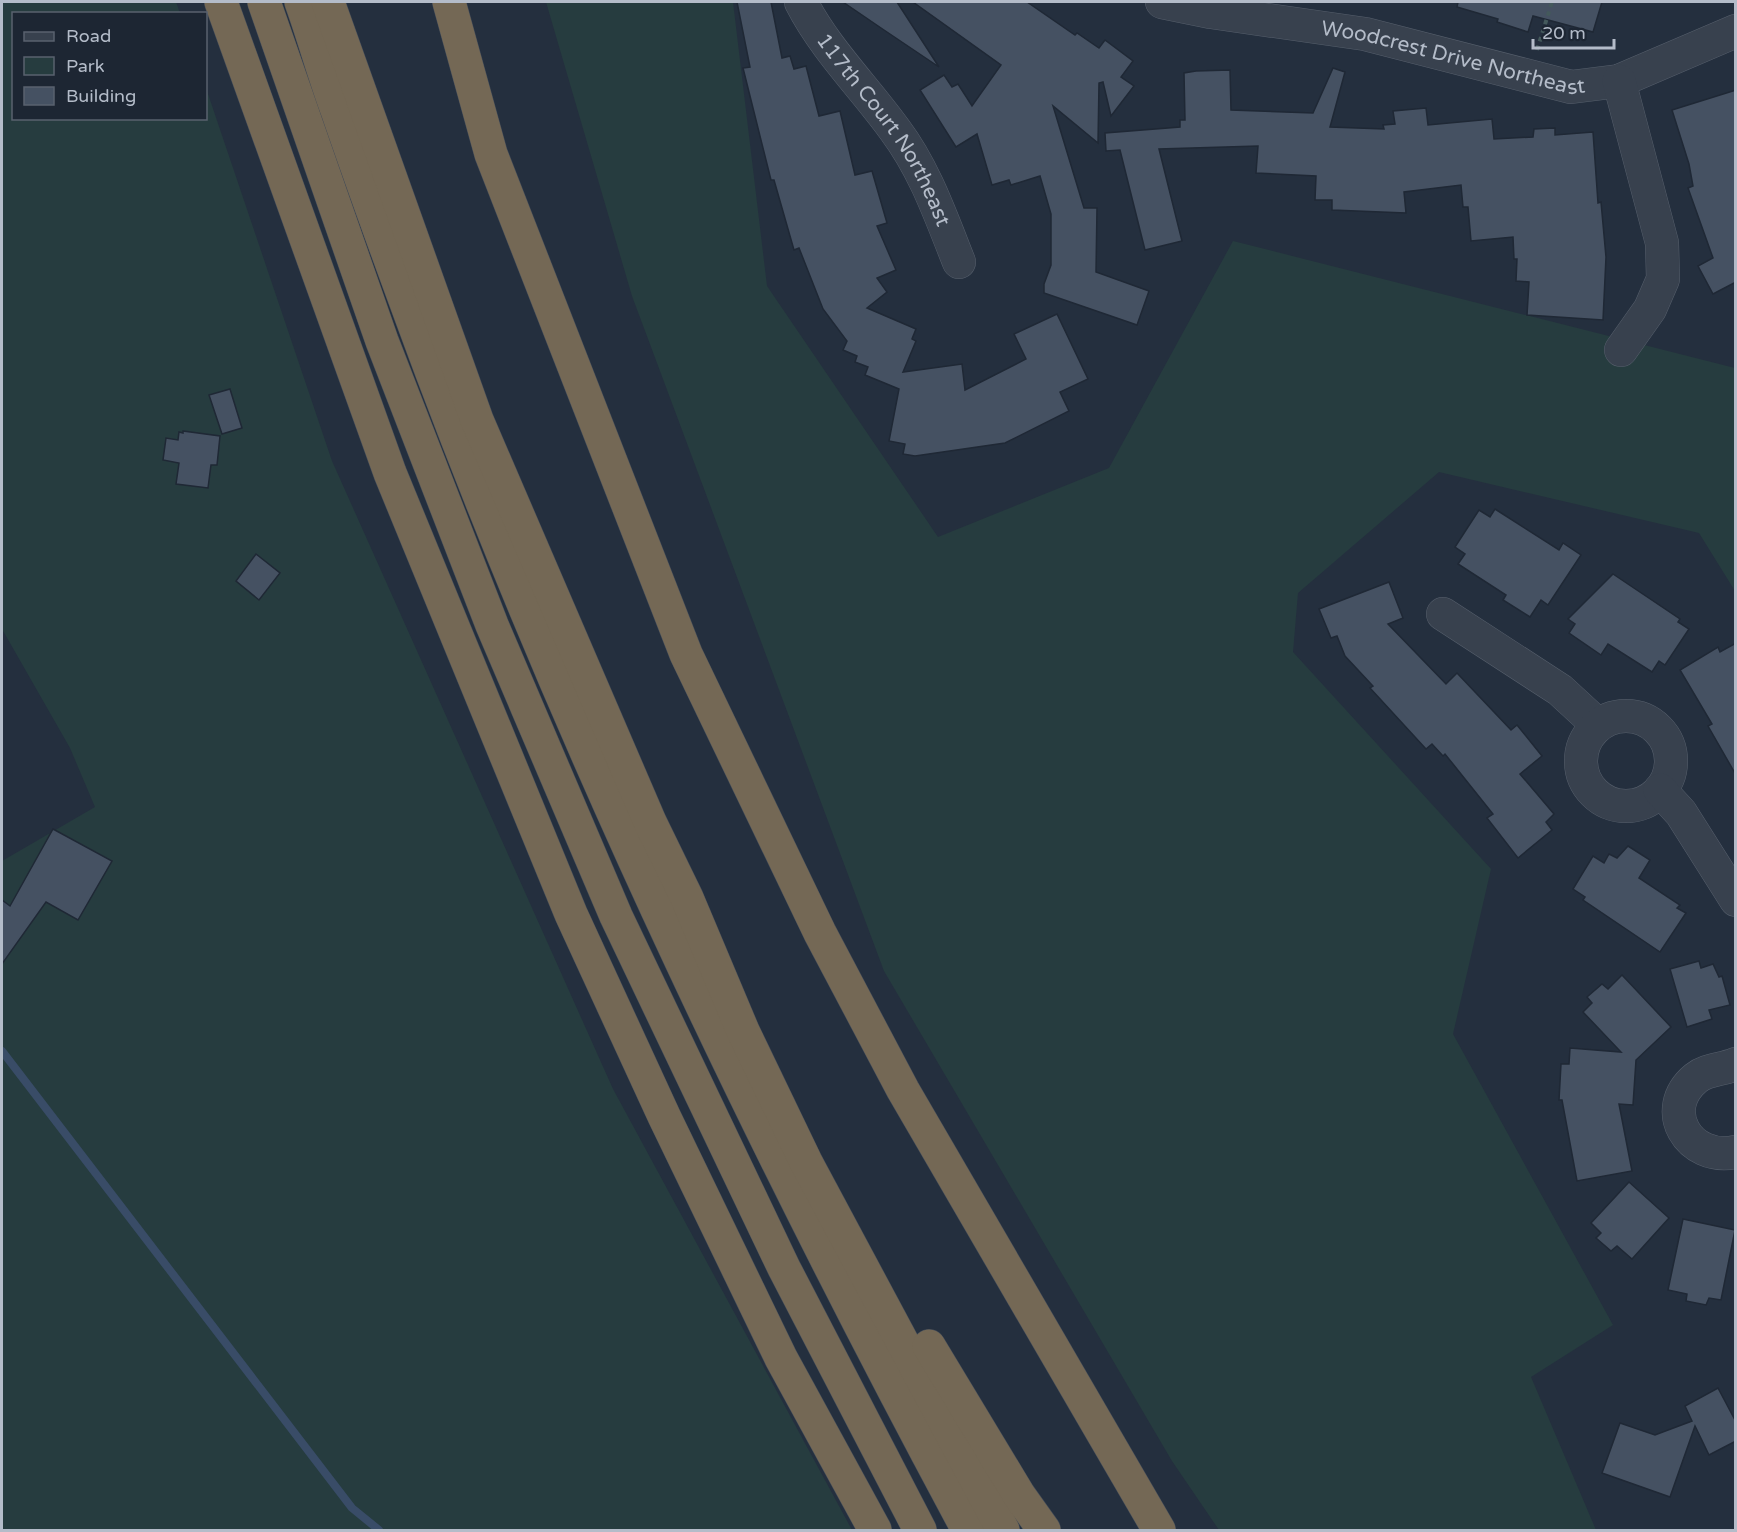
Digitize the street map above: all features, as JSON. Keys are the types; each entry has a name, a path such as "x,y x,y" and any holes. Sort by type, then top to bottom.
{"highway":[{"path":"221,2 390,473 571,914 664,1116 781,1358 875,1530"},
{"path":"264,2 382,341 492,625 616,916 784,1268 920,1530"},
{"path":"301,2 336,109 432,374 530,617 606,794 735,1078 855,1318 968,1530"},
{"path":"328,2 477,420 650,822 687,898 743,1031 806,1161 1003,1530"},
{"path":"449,2 491,154 686,654 820,933 903,1090 1158,1526"},
{"path":"806,1161 858,1210 931,1351 1019,1495 1044,1530"}],"street":[{"name":"117th Court Northeast","path":"801,2 813,25 897,132 928,185 959,262"},
{"name":"Woodcrest Drive Northeast","path":"1162,2 1211,12 1365,34 1571,87 1619,81 1736,31"},
{"path":"1619,81 1662,243 1663,279 1650,309 1621,350"},
{"path":"1443,614 1560,690 1598,725"},
{"path":"1625,716 1638,717 1650,722 1660,730 1670,753 1670,766 1667,779 1660,790 1651,799 1639,804 1613,805 1602,800 1592,791 1583,774 1581,755 1584,743 1591,732 1598,725 1612,718 1625,716"},
{"path":"1660,790 1681,813 1736,900"},
{"path":"1736,1064 1705,1072 1695,1078 1687,1087 1679,1107 1683,1130 1699,1148 1710,1153 1736,1152"}],"path":[{"path":"1529,77 1552,2"}],"green space":[{"path":"2,2 176,2 180,12 12,12 12,120 207,120 207,91 332,461 613,1089 852,1530 2,1530 2,861 95,807 70,748 2,629"},
{"path":"546,2 733,2 767,286 938,537 1109,468 1233,241 1735,368 1735,591 1699,533 1439,472 1298,593 1293,652 1491,869 1453,1034 1613,1325 1531,1377 1596,1530 1219,1530 1172,1461 884,971 632,296"}],"building":[{"path":"737,2 771,2 782,58 790,56 794,69 806,66 819,116 840,111 855,175 872,171 887,223 877,226 896,270 877,278 887,292 867,308 916,329 912,339 916,341 903,372 962,364 965,390 1026,359 1014,334 1057,314 1088,379 1060,392 1069,411 1005,443 915,456 903,454 905,444 889,441 899,389 865,375 868,367 855,362 857,356 843,350 847,341 823,309 799,248 794,250 774,180 771,180 743,68 750,67"},
{"path":"843,2 897,2 939,67 884,30"},
{"path":"913,2 1027,2 1075,35 1077,33 1099,48 1105,40 1133,61 1121,77 1134,86 1111,116 1103,82 1099,83 1098,143 1053,106 1084,208 1097,208 1096,272 1149,291 1137,325 1044,293 1044,284 1051,265 1051,214 1040,176 1011,185 1009,180 992,185 977,134 956,147 920,90 944,75 952,87 958,84 972,106 1001,65"},
{"path":"1458,2 1602,2 1593,32 1533,16 1528,32 1497,22 1498,19 1457,7"},
{"path":"1333,68 1345,72 1330,127 1384,129 1383,125 1395,124 1393,111 1426,108 1428,125 1492,119 1494,139 1533,137 1534,129 1555,128 1555,135 1593,132 1598,203 1601,202 1606,257 1603,320 1527,315 1529,282 1516,281 1517,259 1514,259 1513,237 1471,241 1468,207 1463,207 1461,185 1404,192 1406,213 1332,210 1332,200 1315,200 1316,176 1256,173 1258,146 1159,149 1182,241 1145,250 1120,150 1106,151 1105,133 1180,127 1180,120 1185,120 1184,73 1196,71 1230,70 1231,110 1313,113"},
{"path":"1736,90 1736,282 1713,294 1698,266 1713,258 1688,188 1693,186 1689,164 1672,110"},
{"path":"230,389 242,428 222,434 209,395"},
{"path":"183,431 220,436 217,465 211,465 208,488 176,484 179,463 163,460 166,438 178,440 179,432 183,433"},
{"path":"1495,509 1559,550 1563,543 1581,555 1548,605 1541,600 1530,617 1503,600 1506,595 1458,564 1465,554 1455,547 1479,510 1490,517"},
{"path":"256,554 280,573 259,600 236,581"},
{"path":"1613,574 1680,619 1678,622 1689,629 1665,665 1659,661 1652,672 1608,644 1601,655 1569,633 1575,624 1568,619"},
{"path":"1389,582 1403,618 1388,624 1446,684 1457,673 1511,730 1517,725 1542,756 1520,774 1554,814 1546,822 1552,830 1518,858 1487,818 1493,814 1445,754 1443,756 1432,744 1426,749 1370,688 1373,686 1345,656 1337,636 1331,638 1319,609"},
{"path":"1736,643 1736,775 1708,726 1712,724 1680,670 1718,647 1720,652"},
{"path":"53,829 112,861 78,920 46,902 2,964 2,900 10,906"},
{"path":"1628,846 1650,860 1639,878 1680,905 1677,908 1686,913 1660,952 1583,900 1585,897 1573,889 1593,856 1604,863 1609,854 1617,858"},
{"path":"1699,961 1701,968 1713,964 1719,977 1722,976 1730,1005 1709,1010 1712,1019 1687,1027 1670,969"},
{"path":"1622,975 1671,1027 1636,1060 1633,1105 1619,1104 1632,1171 1577,1181 1562,1100 1559,1100 1561,1064 1569,1064 1570,1048 1621,1052 1583,1012 1592,1003 1587,997 1602,984 1608,989"},
{"path":"1629,1182 1669,1218 1632,1259 1617,1246 1611,1251 1596,1238 1601,1233 1591,1223"},
{"path":"1683,1219 1735,1230 1721,1300 1709,1298 1706,1305 1686,1301 1687,1294 1668,1290"},
{"path":"1718,1388 1736,1422 1736,1441 1709,1455 1695,1426 1670,1497 1602,1473 1620,1423 1655,1435 1692,1421 1685,1406"}],"waterway":[{"path":"2,1051 352,1508 379,1530"}]}
